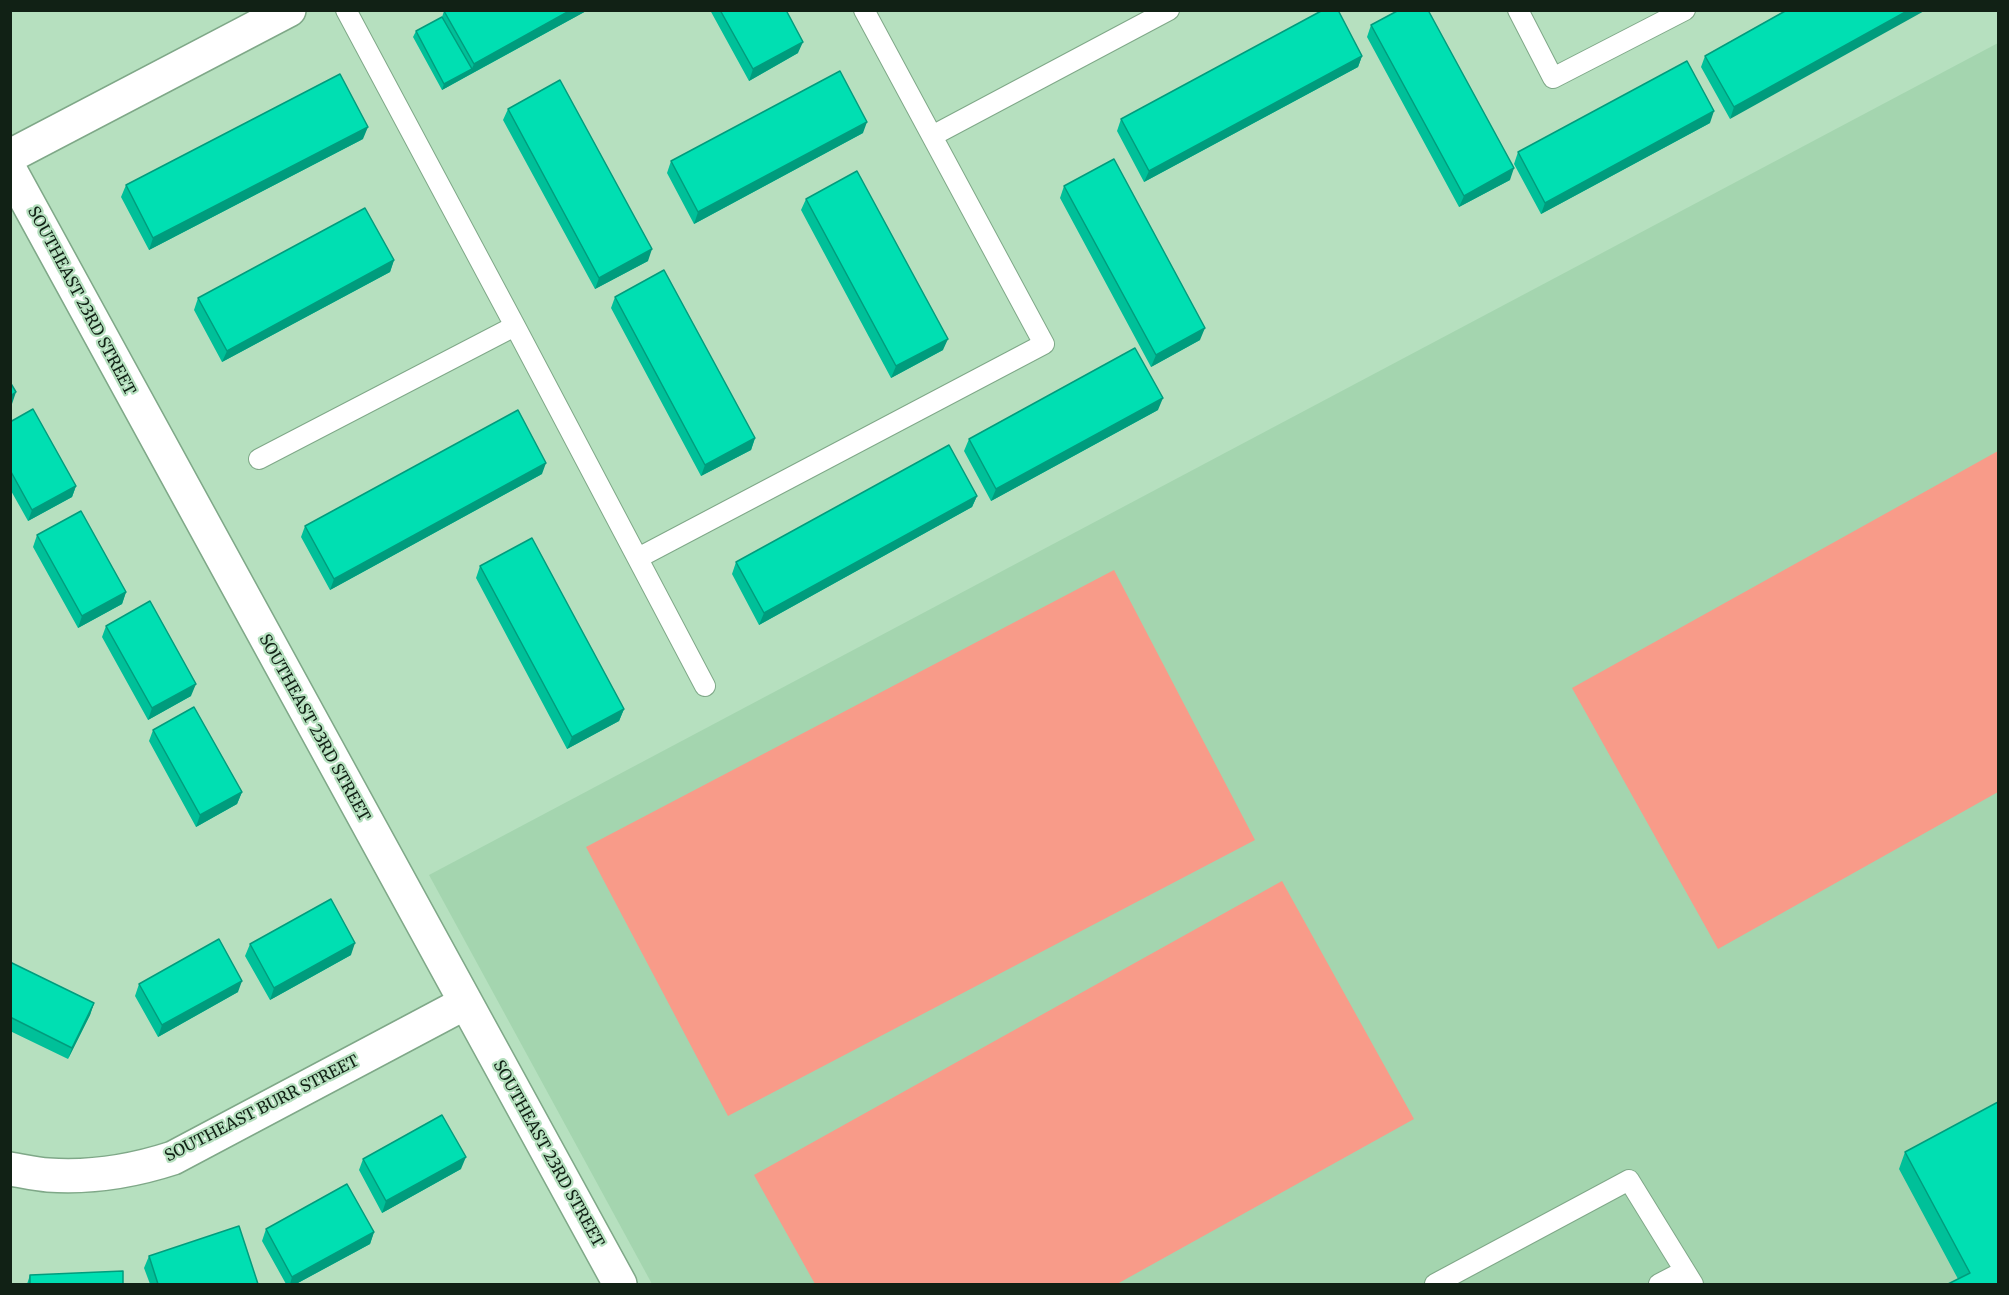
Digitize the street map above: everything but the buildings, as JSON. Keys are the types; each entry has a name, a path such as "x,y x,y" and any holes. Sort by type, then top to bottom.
{"street":[{"path":"10,156 289,10"},
{"name":"SOUTHEAST 23RD STREET","path":"10,170 620,1284"},
{"name":"SOUTHEAST BURR STREET","path":"10,1169 47,1175 100,1175 151,1165 173,1158 465,1003"}],"lane":[{"path":"346,10 705,687"},
{"path":"638,558 1044,344 864,10"},
{"path":"932,136 1169,10"},
{"path":"1518,10 1553,78 1685,10"},
{"path":"259,459 515,326"},
{"path":"1436,1284 1460,1279 1629,1180 1688,1278 1659,1284"}],"shaded area":[{"path":"1998,43 1998,1284 652,1284 429,875"},
{"path":"1998,451 1998,792 1718,949 1572,688"},
{"path":"1114,570 1255,840 728,1116 586,847"},
{"path":"1282,881 1414,1119 1117,1284 815,1284 754,1175"}]}
